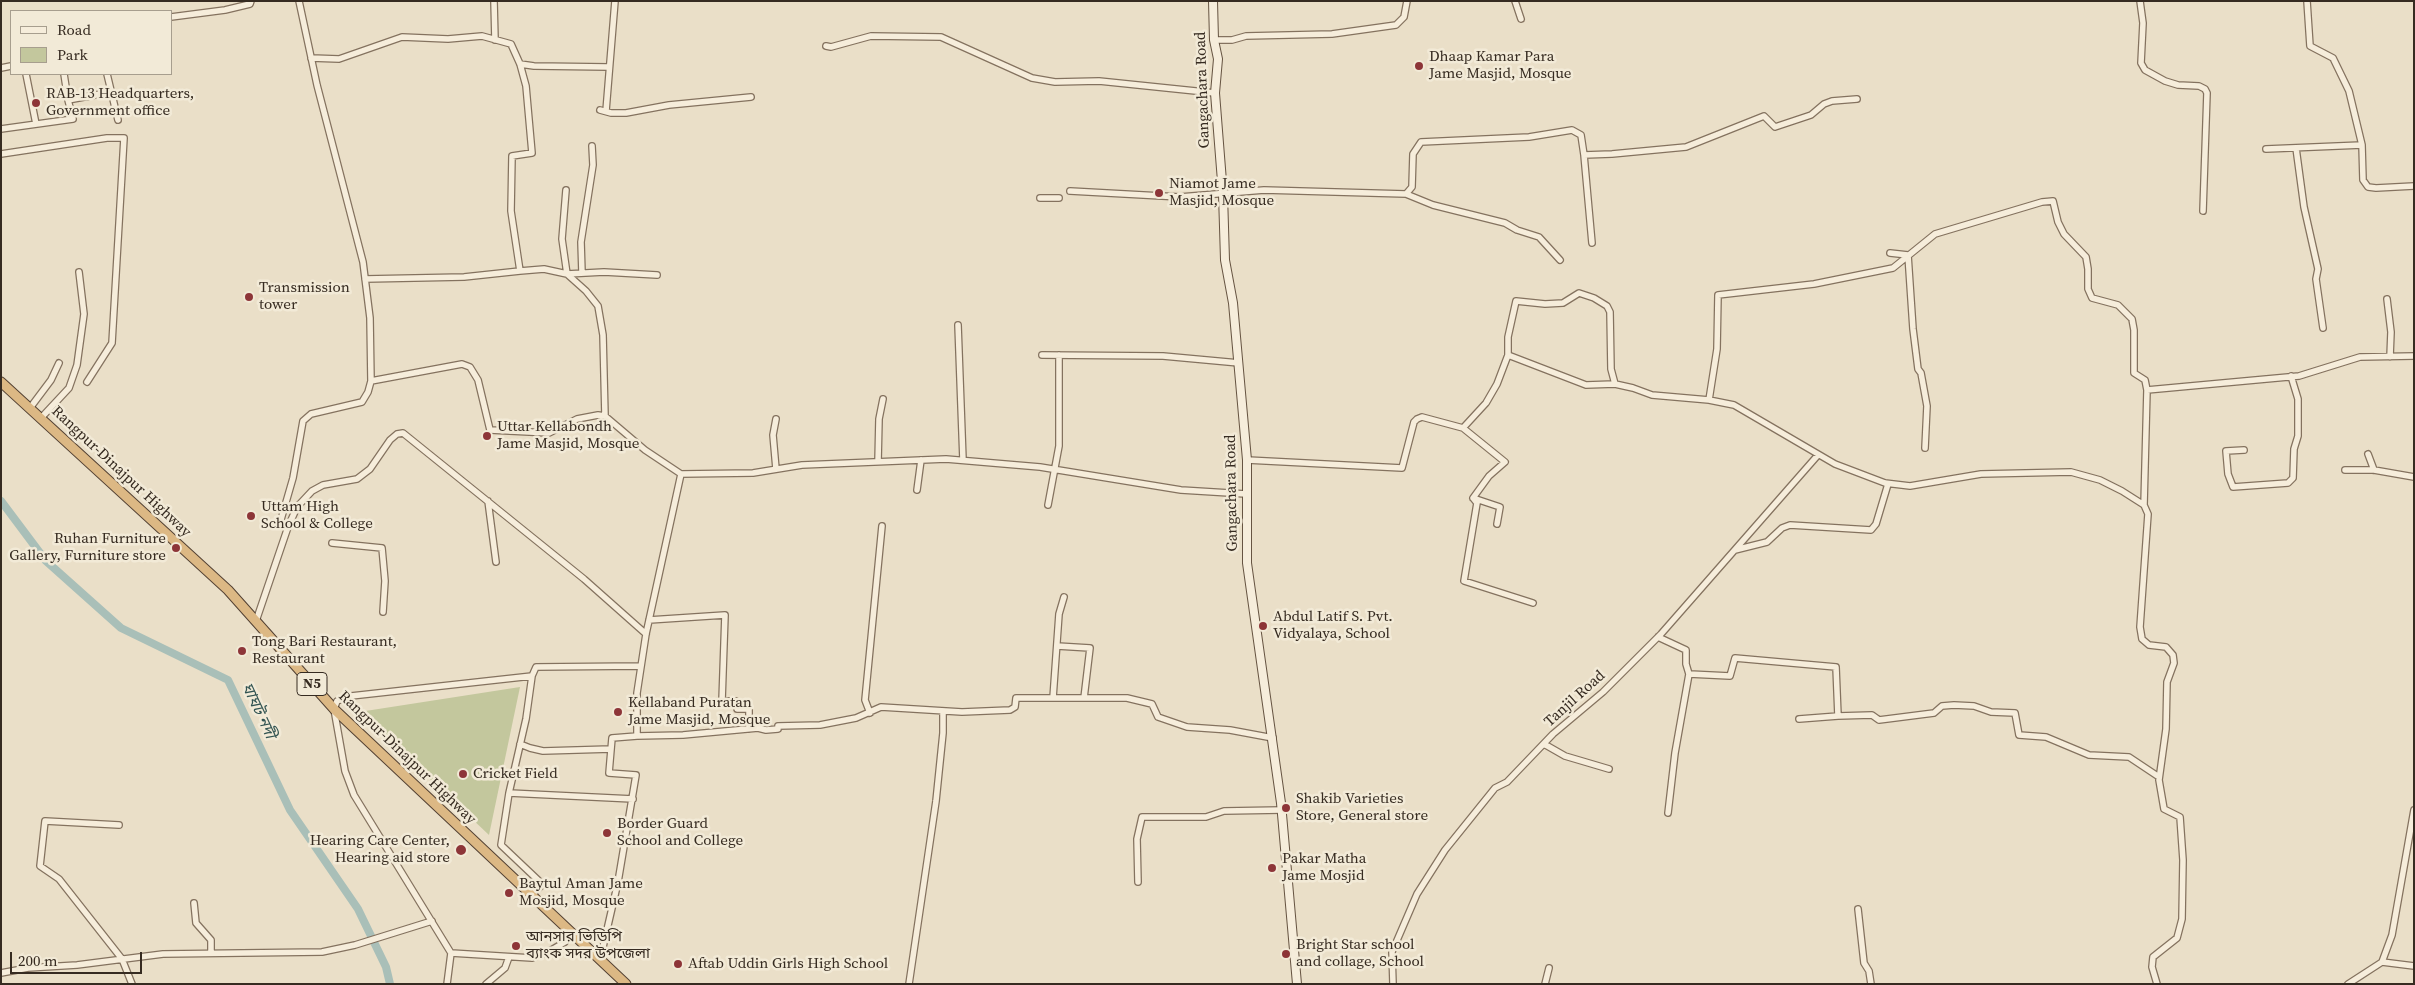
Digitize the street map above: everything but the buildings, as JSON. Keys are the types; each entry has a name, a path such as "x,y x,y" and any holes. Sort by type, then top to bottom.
{"highway":[{"name":"Rangpur-Dinajpur Highway","path":"1,382 228,590 334,708 626,984"}],"main road":[{"name":"Gangachara Road","path":"1213,1 1214,40 1218,59 1215,93 1224,194 1225,260 1233,303 1247,460 1247,563 1282,810 1297,984"}],"street":[{"path":"172,17 225,10 250,4 251,1"},
{"path":"288,527 280,523 293,478 303,421 311,414 362,402 368,392 371,381 370,318 363,262 311,58 299,1"},
{"path":"494,1 495,40"},
{"path":"614,1 603,111 626,113 670,105 751,97"},
{"path":"1214,40 1232,40 1246,36 1332,34 1396,25 1404,17 1407,1"},
{"path":"1515,1 1521,19"},
{"path":"2140,1 2143,23 2141,63 2145,70 2171,83 2200,86 2207,93 2203,211"},
{"path":"2307,1 2308,42 2314,48 2333,58 2349,91 2362,145 2363,180 2368,187 2414,186"},
{"path":"311,58 339,59 402,37 448,39 482,36 511,44 520,64 526,86 532,153 512,156 511,210 520,271"},
{"path":"826,46 831,47 871,36 941,37 1032,78 1054,82 1108,81 1215,93"},
{"path":"520,64 534,66 608,67"},
{"path":"26,75 36,124"},
{"path":"1,129 72,119 64,75"},
{"path":"107,75 118,120"},
{"path":"68,100 111,92"},
{"path":"1584,155 1686,147 1752,119 1764,116 1775,127 1812,116 1824,104 1832,101 1857,99"},
{"path":"1406,194 1412,187 1414,154 1421,142 1529,137 1572,130 1581,135 1592,243"},
{"path":"1,154 107,138 124,138 112,343 88,382"},
{"path":"2266,149 2362,145"},
{"path":"582,273 581,242 593,164 592,146"},
{"path":"2296,148 2304,207 2318,269 2316,279 2322,328"},
{"path":"566,190 562,239 567,274 604,272 657,275"},
{"path":"1070,191 1180,197 1264,190 1406,194 1433,205 1505,224 1538,237 1560,260"},
{"path":"1040,198 1059,198"},
{"path":"1709,400 1717,349 1718,295 1814,284 1893,268 1935,234 2042,202 2053,201 2064,234 2086,257 2088,289 2092,298 2118,305 2132,319 2134,330 2134,373 2145,380 2147,390 2144,505 2148,514 2140,627 2142,640 2149,646 2166,647 2172,651 2174,663 2167,682 2166,729 2159,777 2164,809 2180,817 2183,860 2180,931 2177,938 2153,957 2152,967 2157,984"},
{"path":"1890,253 1908,255"},
{"path":"1908,255 1912,330 1918,369 1921,373 1927,406 1925,448"},
{"path":"365,279 464,277 544,269 566,274 586,291 598,306 603,335 605,416"},
{"path":"41,418 69,388 77,365 84,314 79,272"},
{"path":"1463,428 1486,404 1497,384 1508,355 1508,336 1516,301 1545,304 1563,303 1579,293 1594,298 1607,306 1610,312 1611,369 1615,384"},
{"path":"2387,298 2391,332 2390,357"},
{"path":"958,325 963,460"},
{"path":"1042,355 1097,357 1163,356 1239,363"},
{"path":"1048,505 1060,446 1059,355"},
{"path":"1508,355 1586,385 1615,384 1634,388 1652,395 1709,400 1734,405 1818,455 1857,474 1888,484 1910,486 1966,476 2071,472 2100,480 2144,505"},
{"path":"2147,390 2291,376 2360,357 2414,356"},
{"path":"30,408 51,380 59,363"},
{"path":"371,381 462,364 470,367 478,380 490,430 494,432 549,433 578,419 598,415 605,416 645,450 681,474 753,473 802,465 963,460 1054,470 1181,490 1246,494"},
{"path":"2244,450 2226,451 2228,474 2232,487 2288,483 2292,478 2294,448 2298,436 2298,399 2291,376"},
{"path":"878,462 883,399"},
{"path":"1247,460 1398,469 1404,464 1414,422 1422,417 1463,428 1505,462 1489,476 1473,498"},
{"path":"776,419 773,435 776,469"},
{"path":"256,621 288,527 297,507 312,491 323,485 357,479 370,469 390,440 397,434 403,433 584,579 646,634"},
{"path":"2368,454 2374,470"},
{"name":"Tanjil Road","path":"1393,984 1392,952 1422,887 1445,850 1495,788 1507,782 1544,744 1604,692 1658,637 1818,455"},
{"path":"917,490 921,460"},
{"path":"2345,470 2374,470 2414,477"},
{"path":"638,736 637,693 646,634 681,474"},
{"path":"1734,550 1767,542 1782,528 1790,525 1871,530 1876,524 1888,484"},
{"path":"1473,498 1500,508 1497,524"},
{"path":"1473,498 1476,503 1464,580 1534,603"},
{"path":"488,501 496,562"},
{"path":"870,713 865,700 882,526"},
{"path":"332,543 382,548 385,581 383,612"},
{"path":"1053,698 1059,614 1064,597"},
{"path":"649,620 725,615 722,701 736,701 736,709 749,709 749,729"},
{"path":"1658,637 1686,650 1686,664 1689,674 1675,753 1668,813"},
{"path":"1057,646 1090,648 1084,698"},
{"path":"1689,674 1730,676 1735,658 1836,667 1838,716"},
{"path":"531,895 541,886 539,881 501,845 509,793 532,676 536,666 641,666"},
{"path":"447,984 451,953 354,795 345,771 334,708 338,701 351,696 532,676"},
{"path":"600,960 615,898 636,776 610,774 612,738 772,729 778,728 778,726 820,725 840,722 870,713 881,706 943,711 1010,710 1014,707 1016,698 1127,698 1152,704 1158,717 1187,726 1230,730 1273,738"},
{"path":"1799,719 1872,716 1879,720 1934,712 1942,706 1974,706 1990,712 2015,714 2019,735 2046,737 2089,755 2129,757 2159,777"},
{"path":"909,984 936,800 943,733 943,711"},
{"path":"520,744 544,751 611,749"},
{"path":"1544,744 1565,756 1609,769"},
{"path":"509,793 633,799"},
{"path":"1138,882 1137,839 1142,816 1206,817 1224,811 1282,810"},
{"path":"2348,984 2382,962 2392,935 2414,810"},
{"path":"119,825 45,821 40,866 59,879 122,959 132,984"},
{"path":"194,903 196,924 211,940 211,953"},
{"path":"1858,910 1864,963 1869,971 1871,984"},
{"path":"1,973 28,968 77,966 163,954 322,952 355,945 432,921"},
{"path":"451,953 532,958 548,952 565,942 571,932"},
{"path":"486,984 505,968 509,957"},
{"path":"2382,962 2414,966"},
{"path":"1545,984 1549,968"}],"green space":[{"name":"Cricket Field","path":"520,687 489,835 359,712"}],"waterway":[{"name":"ঘাঘট নদী","path":"1,501 46,561 121,628 228,680 290,810 358,909 386,967 390,984"}],"place":[{"name":"Dhaap Kamar Para Jame Masjid, Mosque","path":"1419,66"},
{"name":"RAB-13 Headquarters, Government office","path":"36,103"},
{"name":"Niamot Jame Masjid, Mosque","path":"1159,193"},
{"name":"Transmission tower","path":"249,297"},
{"name":"Uttar Kellabondh Jame Masjid, Mosque","path":"487,436"},
{"name":"Uttam High School & College","path":"251,516"},
{"name":"Ruhan Furniture Gallery, Furniture store","path":"176,548"},
{"name":"Abdul Latif S. Pvt. Vidyalaya, School","path":"1263,626"},
{"name":"Tong Bari Restaurant, Restaurant","path":"242,651"},
{"name":"Kellaband Puratan Jame Masjid, Mosque","path":"618,712"},
{"name":"Cricket Field","path":"463,774"},
{"name":"Shakib Varieties Store, General store","path":"1286,808"},
{"name":"Border Guard School and College","path":"607,833"},
{"name":"Hearing Care Center, Hearing aid store","path":"461,850"},
{"name":"Pakar Matha Jame Mosjid","path":"1272,868"},
{"name":"Baytul Aman Jame Mosjid, Mosque","path":"509,893"},
{"name":"আনসার ভিডিপি ব্যাংক সদর উপজেলা","path":"516,946"},
{"name":"Bright Star school and collage, School","path":"1286,954"},
{"name":"Aftab Uddin Girls High School","path":"678,964"}]}
